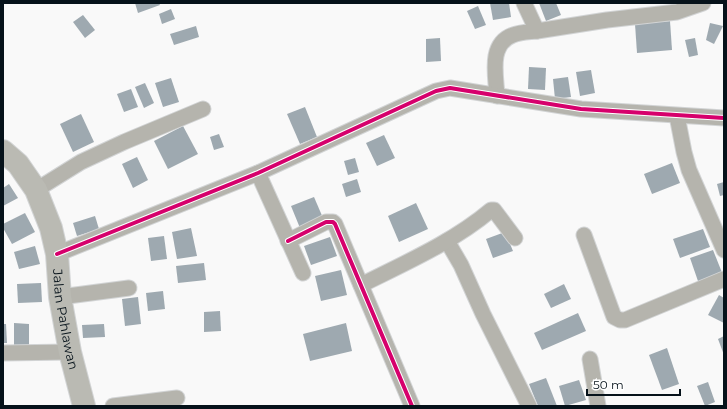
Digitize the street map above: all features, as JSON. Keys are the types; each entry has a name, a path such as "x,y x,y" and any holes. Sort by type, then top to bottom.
{"highway":[{"name":"Jalan Pahlawan","path":"3,151 18,164 36,190 48,218 57,254 60,297 70,352 84,406"}],"street":[{"path":"524,3 537,31"},
{"path":"497,96 495,56 499,44 507,37 514,34 607,20 677,12 703,3"},
{"path":"57,254 258,173 436,91 450,88 580,109 724,118"},
{"path":"36,190 80,162 203,109"},
{"path":"677,116 689,170 724,250"},
{"path":"258,173 303,273"},
{"path":"361,285 447,241 492,210 515,238"},
{"path":"288,241 326,222 333,222 335,224 412,406"},
{"path":"584,235 614,317 620,320 626,320 724,279"},
{"path":"447,241 461,265 483,314 529,406"},
{"path":"60,297 129,288"},
{"path":"3,353 70,352"},
{"path":"590,359 598,406"},
{"path":"113,406 176,398"}],"building":[{"path":"135,3 159,3 160,5 138,13"},
{"path":"490,3 509,3 511,17 493,20"},
{"path":"539,3 556,3 561,15 546,21"},
{"path":"478,6 486,25 475,29 467,11"},
{"path":"171,9 175,19 162,24 159,14"},
{"path":"83,15 95,30 85,38 73,22"},
{"path":"670,21 672,50 637,53 635,24"},
{"path":"710,23 723,26 714,44 706,40"},
{"path":"196,26 199,37 174,45 170,34"},
{"path":"440,38 441,61 426,62 426,39"},
{"path":"695,38 698,55 689,57 685,40"},
{"path":"529,67 546,68 545,90 528,89"},
{"path":"591,70 595,93 580,96 576,72"},
{"path":"568,77 571,97 555,99 553,79"},
{"path":"171,78 179,102 163,107 155,83"},
{"path":"145,83 154,103 144,108 135,87"},
{"path":"131,89 138,107 124,112 117,94"},
{"path":"305,107 317,137 300,144 287,114"},
{"path":"81,114 94,142 73,152 60,124"},
{"path":"183,126 198,154 168,169 154,141"},
{"path":"219,134 224,147 214,150 210,137"},
{"path":"384,135 395,158 377,166 366,143"},
{"path":"137,157 148,180 133,188 122,164"},
{"path":"355,158 359,172 348,175 344,161"},
{"path":"672,163 680,183 652,194 644,174"},
{"path":"357,179 361,192 346,197 342,184"},
{"path":"724,182 724,195 720,196 717,184"},
{"path":"9,184 18,198 3,206 3,188"},
{"path":"314,197 323,218 300,228 291,206"},
{"path":"416,203 428,229 399,242 388,216"},
{"path":"25,213 35,232 12,244 3,228 3,224"},
{"path":"95,216 99,229 77,236 73,223"},
{"path":"191,228 197,256 177,259 172,232"},
{"path":"703,229 710,247 680,258 673,239"},
{"path":"505,232 513,251 493,258 486,239"},
{"path":"164,236 167,259 151,261 148,238"},
{"path":"330,237 337,256 311,265 304,246"},
{"path":"35,246 40,264 19,269 14,252"},
{"path":"713,250 723,275 699,284 690,258"},
{"path":"204,263 206,280 178,283 176,266"},
{"path":"341,270 347,295 321,301 315,276"},
{"path":"41,283 42,302 18,303 17,284"},
{"path":"564,284 571,299 551,308 544,294"},
{"path":"163,291 165,309 148,311 146,293"},
{"path":"719,295 724,298 724,323 708,315"},
{"path":"138,297 141,324 125,326 122,299"},
{"path":"220,311 221,331 204,332 204,312"},
{"path":"578,313 586,331 542,350 534,333"},
{"path":"14,323 29,324 29,345 14,345"},
{"path":"346,323 352,351 310,361 303,334"},
{"path":"3,324 6,324 7,343 3,343"},
{"path":"104,324 105,337 83,338 82,325"},
{"path":"724,336 724,355 718,339"},
{"path":"667,348 679,384 662,390 649,355"},
{"path":"546,378 557,406 538,406 529,384"},
{"path":"579,380 586,400 565,406 559,386"},
{"path":"708,382 715,402 705,406 697,386"}],"cycle path":[{"path":"57,254 258,173 436,91 450,88 581,109 724,118"},
{"path":"288,241 326,222 333,222 335,224 412,406"}]}
